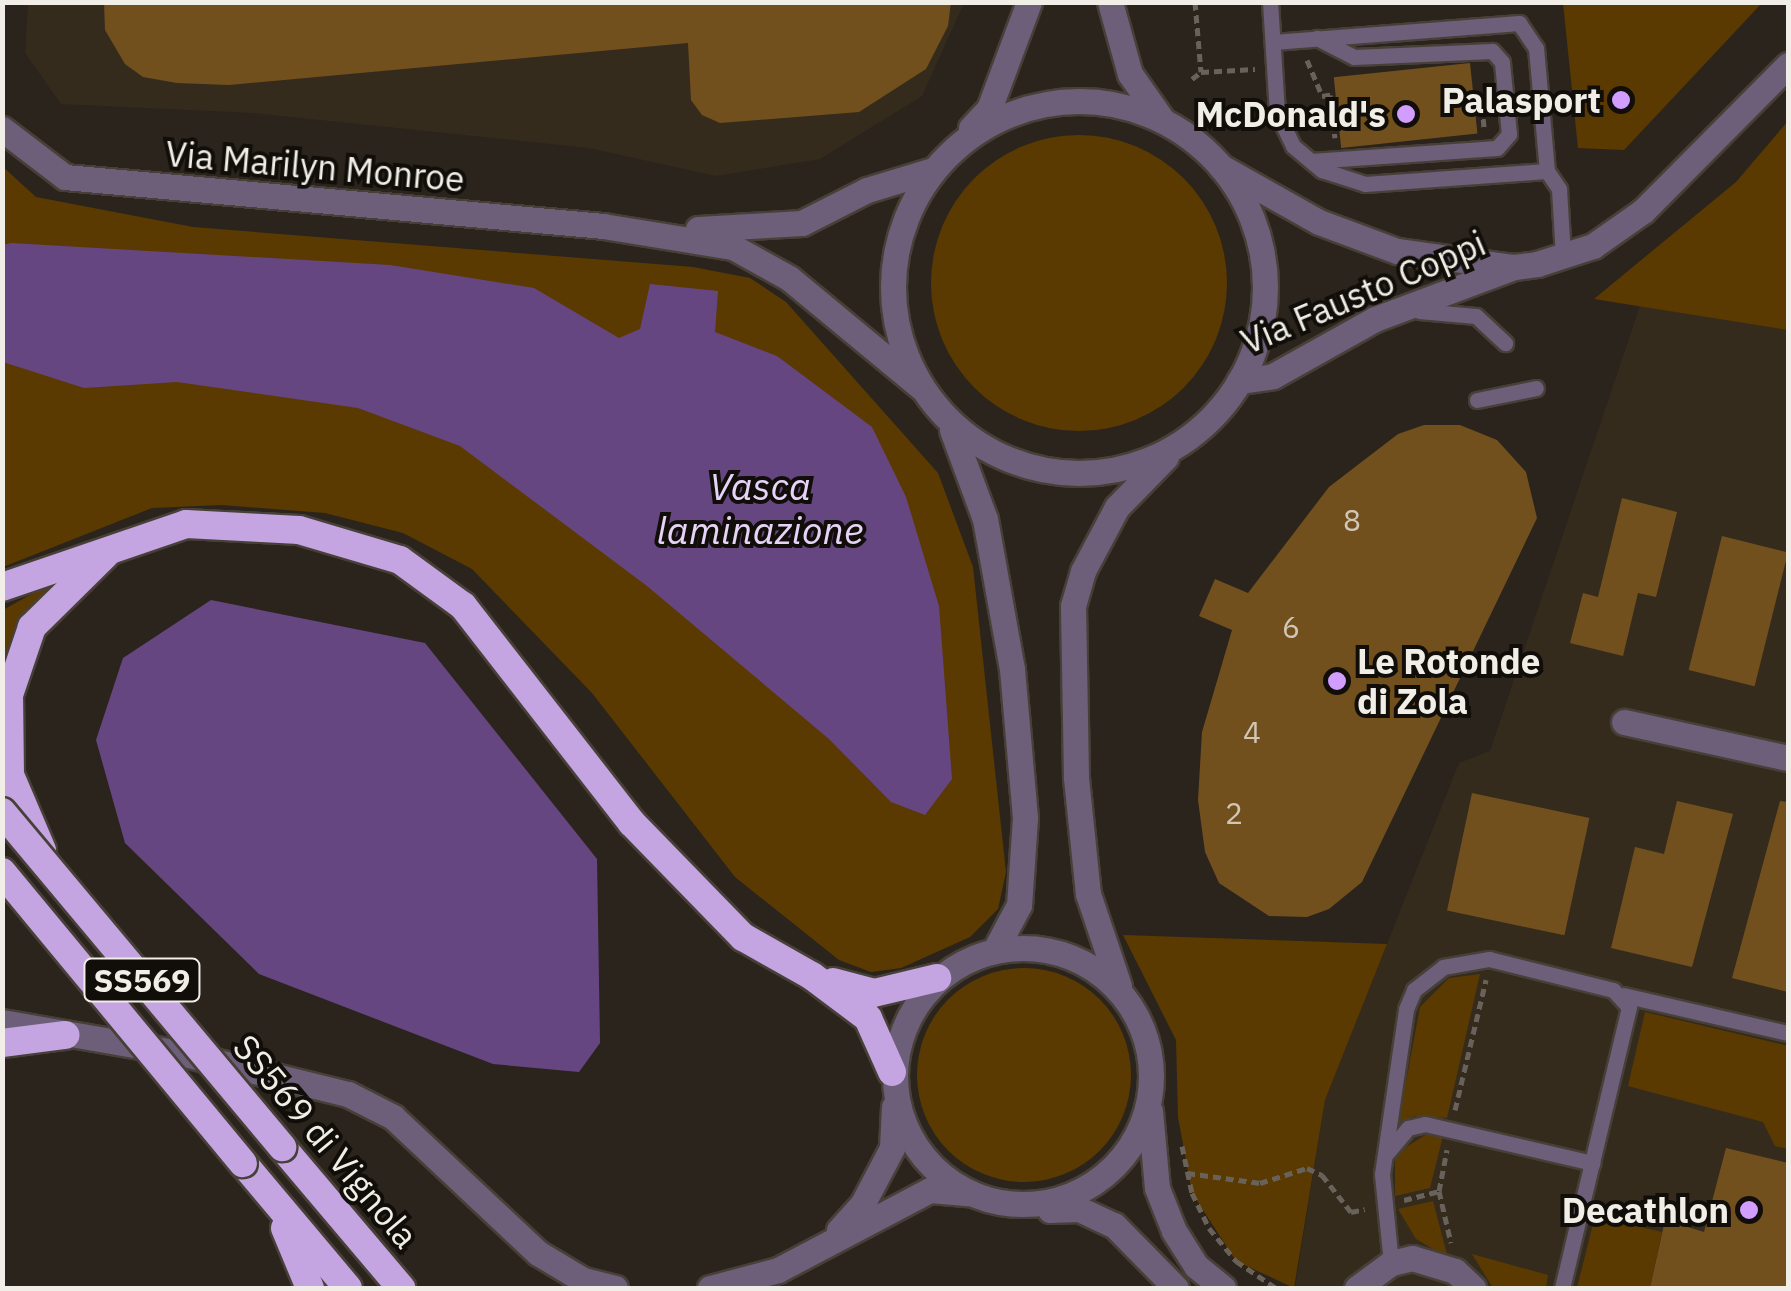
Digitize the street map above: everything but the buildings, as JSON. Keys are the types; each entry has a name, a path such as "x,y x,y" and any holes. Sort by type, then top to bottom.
{"highway":[{"path":"2,587 186,524 298,530 400,560 463,606 632,822 743,937 812,976 868,1018 894,1080"},
{"path":"73,898 19,806 5,736 9,695 32,628 114,546"},
{"name":"SS569 di Vignola","path":"2,812 401,1288"},
{"name":"SS569","path":"2,872 348,1288"},
{"path":"812,976 874,992 937,978"},
{"path":"2,1043 64,1034"},
{"path":"267,1191 310,1288"}],"street":[{"path":"995,950 1019,906 1026,868 1012,669 985,520 966,456 945,416 922,388 896,316 895,254 909,209 933,170 988,109 1030,2"},
{"path":"1110,2 1130,74 1163,121 1221,167 1254,224 1263,272 1262,320 1239,381 1117,508 1083,571 1073,606 1076,777 1088,894 1100,945 1150,1058 1157,1093 1157,1188 1196,1266 1223,1288"},
{"name":"Via Fausto Coppi","path":"1239,381 1273,376 1375,318 1514,267 1593,246 1643,211 1788,65"},
{"path":"952,150 1016,111 1053,102 1090,101 1163,121"},
{"name":"Via Marilyn Monroe","path":"2,129 65,178 638,230 733,247 775,270 869,338 922,388"},
{"name":"Via Fausto Coppi","path":"1221,167 1319,222 1397,251 1514,267"},
{"name":"Via Marilyn Monroe","path":"638,230 802,223 867,190 933,170"},
{"path":"945,416 997,454 1058,472 1122,468 1181,443"},
{"path":"1624,722 1788,758"},
{"path":"824,1247 863,1202 892,1148 894,1080 904,1029 937,978 995,950 1065,954 1123,995"},
{"path":"2,1022 185,1054 348,1094 393,1118 538,1253 582,1280 615,1288"},
{"path":"894,1080 921,1154 969,1193"},
{"path":"1006,1204 1056,1200 1101,1178 1133,1140 1157,1093"},
{"path":"710,1288 775,1279 824,1247 930,1190 969,1193 1029,1211 1079,1209 1114,1225 1176,1288"},
{"path":"1357,1288 1390,1263 1435,1261 1473,1288"}],"lane":[{"path":"1270,2 1277,113 1293,146 1346,183 1547,171"},
{"path":"1273,42 1519,22 1536,48 1547,171 1559,190 1564,256"},
{"path":"1311,161 1496,148 1510,134 1502,62 1492,51 1354,57 1317,38"},
{"path":"1375,318 1429,309 1476,316 1504,343"},
{"path":"1477,400 1536,388"},
{"path":"1390,1263 1384,1157 1406,1009 1414,990 1442,967 1488,959 1623,996 1788,1033"},
{"path":"1562,1288 1628,1021 1623,996"},
{"path":"1384,1157 1408,1128 1425,1124 1593,1163"}],"path":[{"path":"1195,2 1200,72"},
{"path":"1307,60 1322,96 1333,94 1336,152"},
{"path":"1192,79 1200,72 1262,68"},
{"path":"1453,1118 1488,973"},
{"path":"1150,1058 1157,1093"},
{"path":"1176,1128 1208,1228 1236,1261 1276,1288"},
{"path":"1448,1141 1439,1191 1450,1240"},
{"path":"1188,1173 1260,1183 1307,1168 1322,1175 1351,1212 1369,1208 1367,1226"},
{"path":"1397,1201 1439,1191"}],"shaded area":[{"name":"Palasport","path":"1563,2 1762,3 1624,150 1578,148"},
{"path":"28,3 964,3 922,96 820,159 716,176 589,148 254,113 61,104 25,53"},
{"path":"1788,121 1788,330 1594,299 1736,182"},
{"path":"1079,135 1108,138 1135,147 1161,160 1183,179 1202,201 1215,227 1224,254 1224,312 1215,339 1202,365 1183,387 1161,406 1135,419 1108,428 1079,431 1050,428 1023,419 997,406 975,387 956,365 943,339 934,312 931,283 934,254 943,227 956,201 975,179 997,160 1023,147 1050,138"},
{"path":"2,166 36,197 193,227 693,267 750,278 786,302 938,473 973,567 1006,872 998,909 970,937 901,968 871,972 839,960 735,877 592,693 472,569 403,533 325,513 222,505 152,508 3,567"},
{"path":"1640,306 1788,330 1788,1288 1295,1288 1325,1100 1459,763 1490,751"},
{"path":"58,579 17,626 3,674 3,610"},
{"path":"1123,935 1387,944 1325,1100 1294,1288 1236,1261 1192,1193 1178,1117 1176,1040"},
{"path":"1024,968 1065,976 1100,999 1123,1034 1131,1075 1123,1116 1100,1151 1065,1174 1024,1182 983,1174 948,1151 925,1116 917,1075 925,1034 948,999 983,976"},
{"path":"1480,974 1447,1118 1415,1116 1398,1124 1420,1007 1449,978"},
{"path":"1645,1012 1788,1046 1788,1149 1775,1146 1763,1122 1628,1086"},
{"path":"1427,1134 1443,1136 1430,1188 1395,1196 1395,1154"},
{"path":"1433,1201 1448,1258 1416,1239 1398,1209"},
{"path":"1595,1216 1662,1232 1650,1288 1577,1288"},
{"path":"1472,1254 1548,1275 1546,1288 1493,1288"}],"water":[{"name":"Vasca laminazione","path":"3,245 390,265 534,288 619,338 640,329 650,284 718,291 715,332 777,356 872,427 906,497 939,606 952,779 925,815 891,802 829,739 647,586 460,446 358,408 177,382 84,388 3,362"},
{"path":"211,600 425,643 597,859 600,1043 579,1072 493,1064 259,974 125,843 96,740 123,658"}],"place":[{"name":"Palasport","path":"1621,100"},
{"name":"McDonald's","path":"1406,114"},
{"name":"Le Rotonde di Zola","path":"1337,681"},
{"name":"Decathlon","path":"1749,1210"}]}
